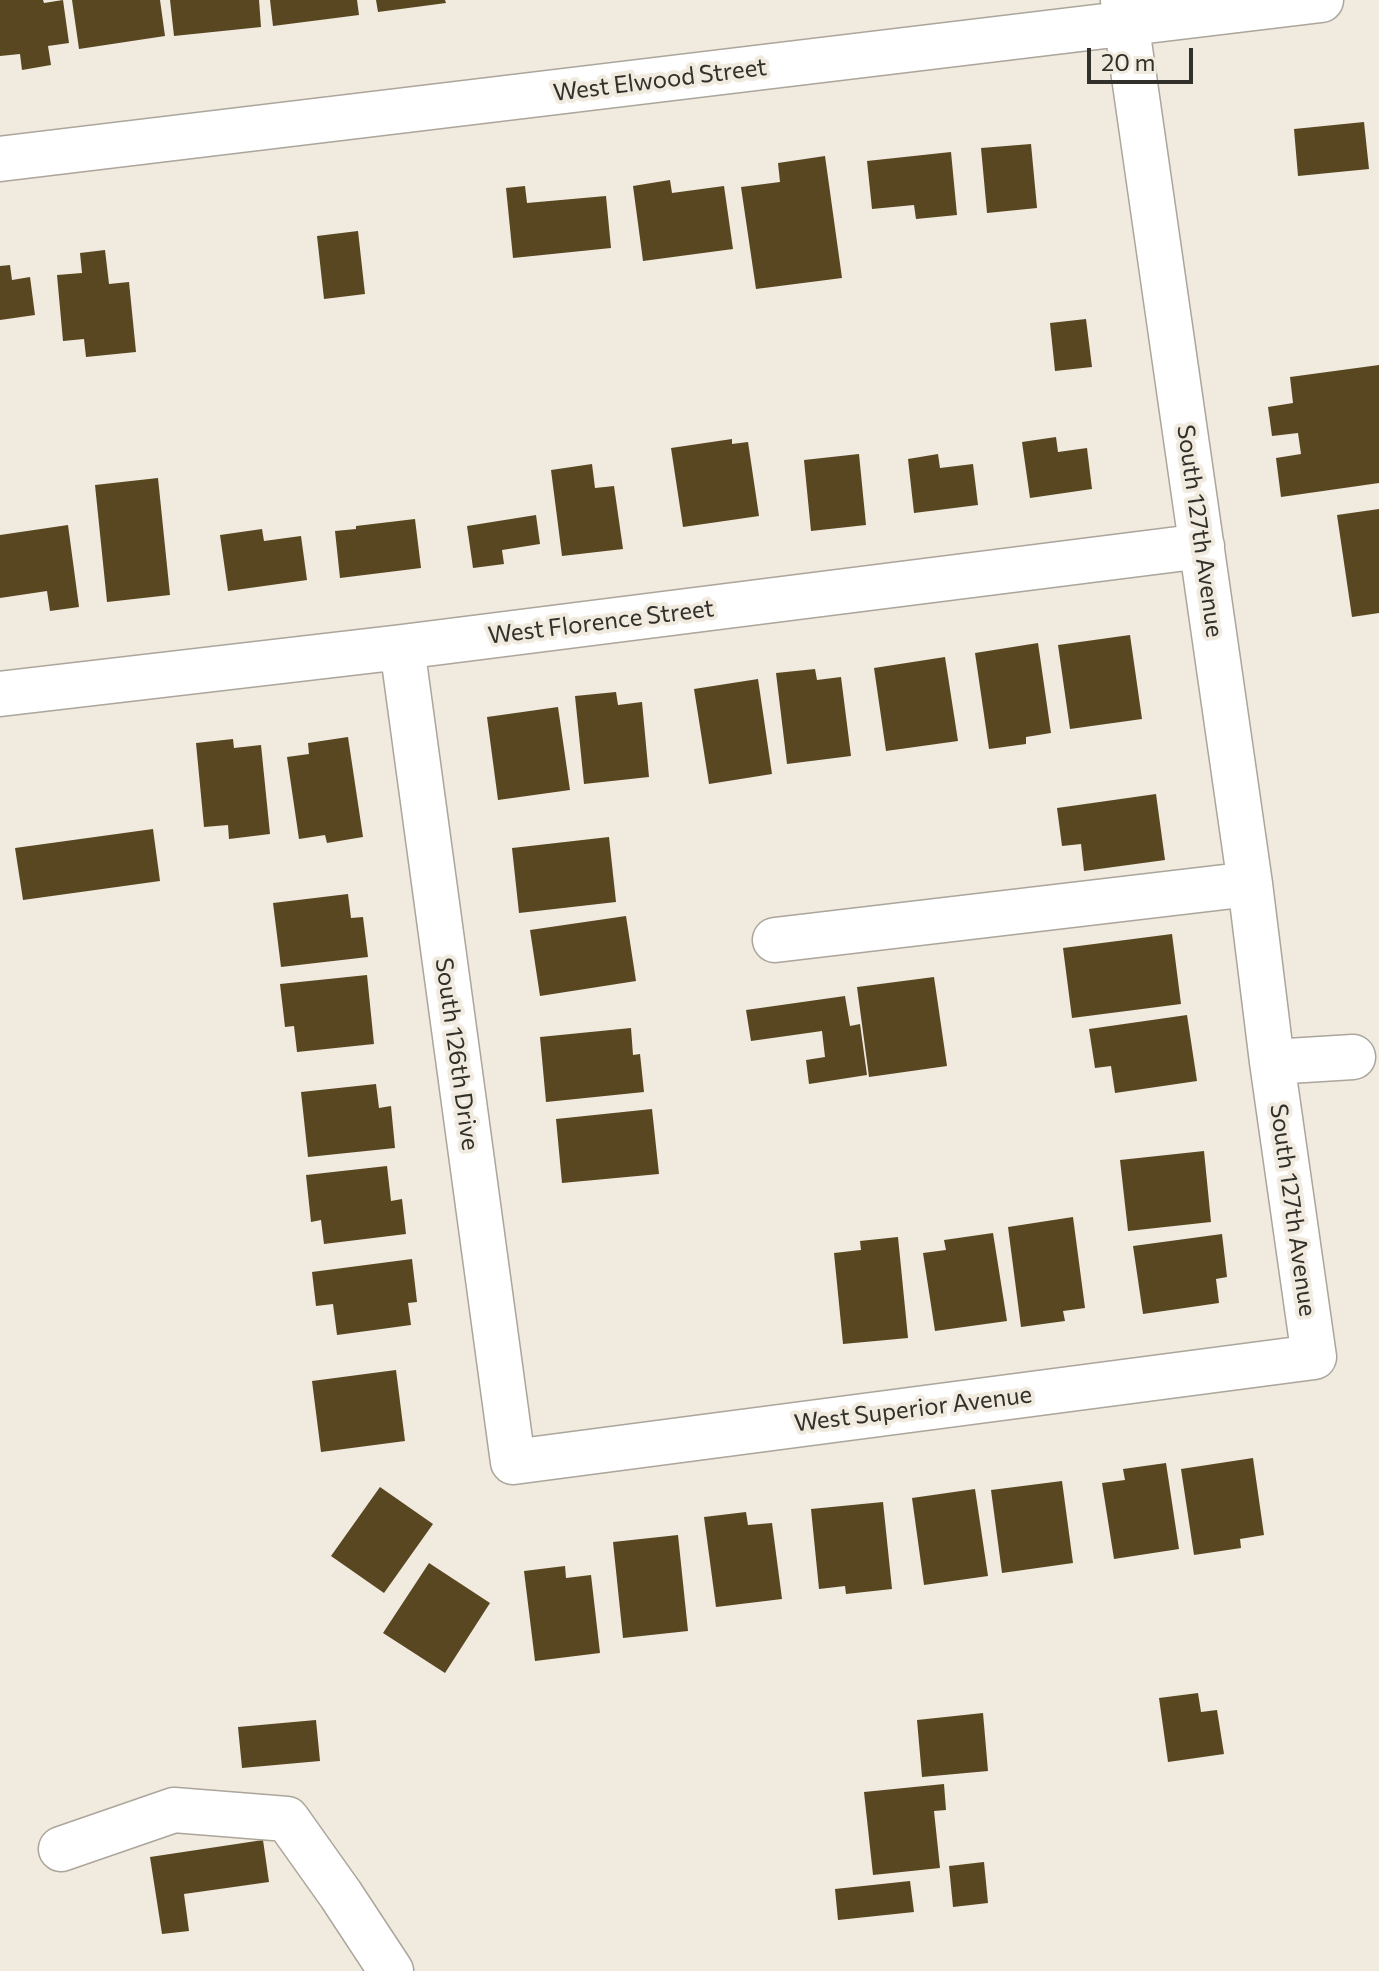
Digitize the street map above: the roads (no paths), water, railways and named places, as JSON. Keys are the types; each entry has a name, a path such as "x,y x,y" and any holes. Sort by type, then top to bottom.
{"street":[{"name":"West Elwood Street","path":"0,159 1125,12 1321,0"},
{"name":"South 127th Avenue","path":"1125,12 1250,884 1314,1357"},
{"name":"West Florence Street","path":"0,694 402,647 1202,546"},
{"name":"South 126th Drive","path":"402,647 513,1462"},
{"path":"775,940 1250,884"},
{"path":"1272,1062 1353,1057"},
{"name":"West Superior Avenue","path":"513,1462 1314,1357"},
{"path":"61,1849 174,1810 287,1819 391,1971"}]}
